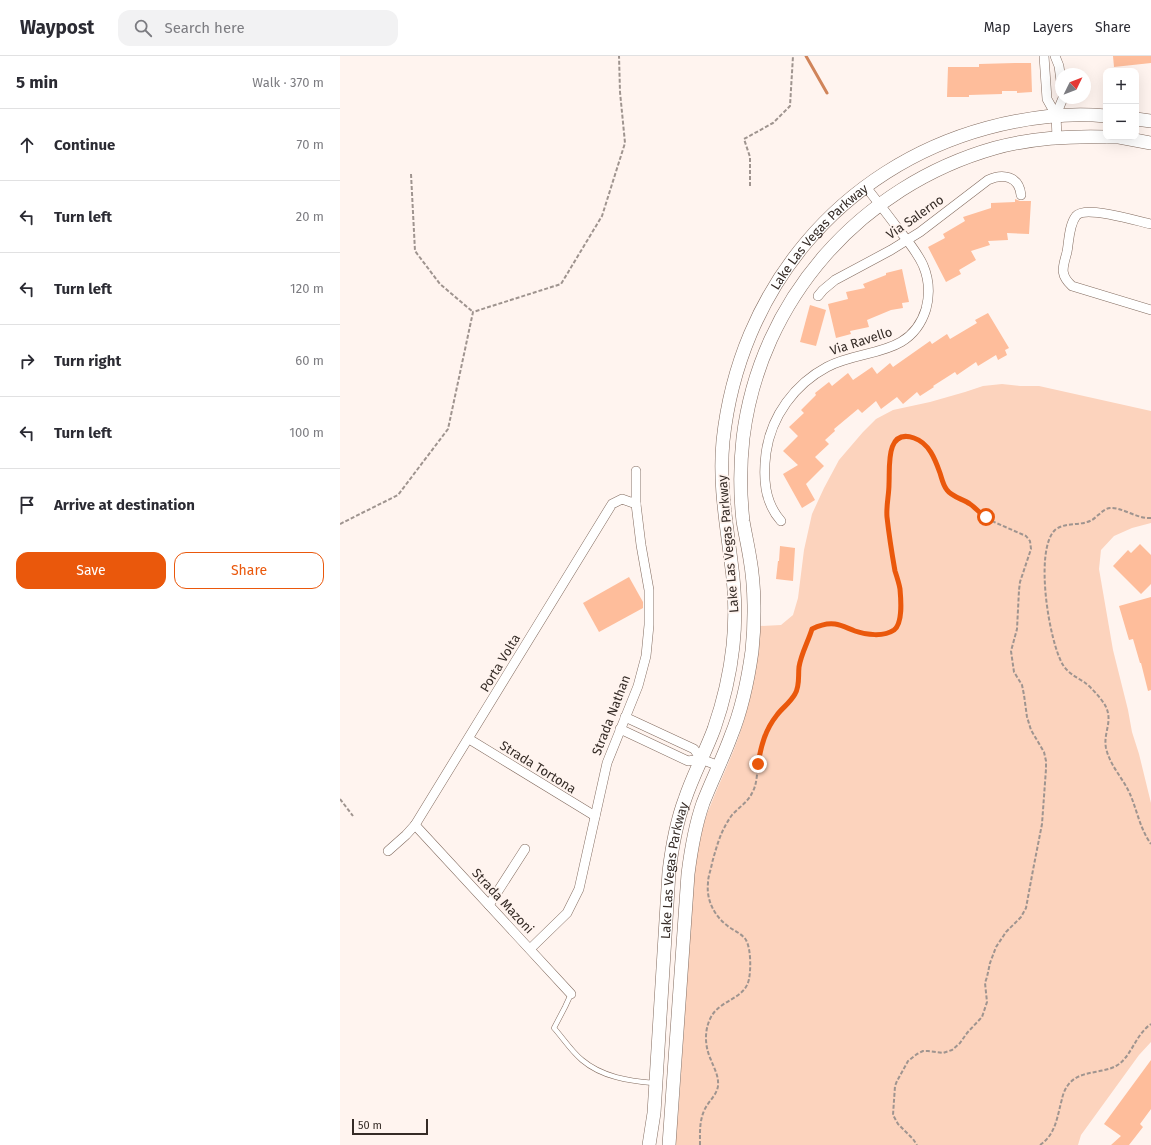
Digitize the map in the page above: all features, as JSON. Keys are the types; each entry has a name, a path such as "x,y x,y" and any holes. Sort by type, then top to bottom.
{"street":[{"path":"1044,56 1047,99 1056,115"},
{"path":"1055,56 1059,68"},
{"path":"1057,138 1056,115 1060,104"},
{"name":"Lake Las Vegas Parkway","path":"648,1145 654,1113 668,872 672,846 686,795 714,728 726,688 733,647 735,605 732,563 725,524 722,477 723,443 728,403 738,364 753,327 771,291 794,257 819,227 852,197 887,172 925,150 966,134 1008,122 1056,115 1103,116"},
{"path":"1139,119 1151,121"},
{"name":"Lake Las Vegas Parkway","path":"669,1145 687,882 691,850 696,826 704,802 732,734 744,692 752,649 754,605 751,561 743,520 741,479 744,438 751,398 763,359 780,321 801,286 826,254 854,225 880,204 921,178 958,160 997,147 1037,139 1078,136 1103,137"},
{"name":"Lake Las Vegas Parkway","path":"1138,140 1151,142"},
{"name":"Via Salerno","path":"818,296 835,280 891,250 920,232 984,183 993,178 1005,176 1012,179 1018,186 1021,195"},
{"name":"Via Ravello","path":"781,521 770,507 766,490 766,460 767,447 775,422 781,411 792,395 816,373 840,361 891,348 903,340 914,331 927,306 928,284 923,264 907,240 866,186"},
{"path":"1151,224 1100,212 1080,212 1076,216 1072,225 1063,272 1065,280 1072,286 1151,310"},
{"name":"Strada Nathan","path":"530,949 567,913 580,889 607,763 638,686 646,656 649,625 649,590 636,504 636,471"},
{"name":"Porta Volta","path":"388,851 415,825 612,504 622,499 636,504"},
{"path":"625,717 694,749 701,759"},
{"path":"620,729 688,761 701,759 719,766"},
{"name":"Strada Tortona","path":"468,739 595,816"},
{"name":"Strada Mazoni","path":"415,825 571,994"},
{"path":"489,905 524,849"}],"lane":[{"path":"645,741 650,729"},
{"path":"571,994 566,1007 554,1028 580,1059 589,1066 607,1074 629,1081 656,1084"}],"path":[{"path":"473,312 562,284 602,216 625,144 620,92 619,56"},
{"path":"750,186 750,157 744,138 773,123 790,106 793,56"},
{"path":"411,174 415,252 440,284 473,312"},
{"path":"340,524 398,495 448,429 473,312"},
{"path":"700,1145 699,1133 701,1122 706,1107 718,1086 717,1073 706,1046 707,1027 714,1012 744,990 748,984 750,972 750,954 746,940 737,931 730,928 718,917 708,898 708,883 719,837 732,815 752,794 767,729 796,693 799,667 812,629 819,626 835,624 865,634 875,634 891,631 898,625 900,619 900,588 893,559 887,516 889,459 894,442 907,436 924,444 931,452 943,485 948,492 969,503 982,515 1026,536 1030,541 1031,549 1020,582 1017,630 1011,651 1014,672 1022,685 1026,717 1031,730 1044,752 1046,761 1046,788 1042,824 1026,908 1021,917 1006,932 996,947 988,971 986,983 987,1002 982,1017 960,1043 952,1050 943,1053 923,1051 908,1061 895,1086 893,1115 898,1124 918,1145"},
{"path":"1151,518 1137,516 1109,508 1090,521 1064,525 1056,530 1050,538 1046,550 1044,567 1047,612 1059,658 1063,666 1091,688 1105,705 1108,712 1109,721 1106,736 1107,752 1111,762 1130,794 1139,822 1151,844"},
{"path":"340,799 353,816"},
{"path":"1040,1145 1054,1130 1067,1086 1072,1081 1084,1074 1110,1069 1122,1062 1139,1036 1151,1024"}],"shaded area":[{"path":"1002,384 1039,386 1151,411 1151,523 1132,528 1114,536 1101,550 1099,569 1113,650 1132,732 1151,803 1151,1042 1139,1055 1081,1135 1078,1145 673,1145 678,1117 694,874 697,856 702,829 736,745 747,709 756,668 760,626 781,625 793,615 798,598 804,550 812,514 839,460 876,419 893,410 930,402 983,386"}],"building":[{"path":"1113,56 1151,56 1151,63 1114,67"},
{"path":"1031,63 1032,92 1017,93 1017,91 1002,91 1002,94 947,97 948,67 979,67 979,64"},
{"path":"1015,199 1020,201 1031,201 1029,234 1007,233 1008,240 988,241 990,245 971,251 976,260 959,270 961,274 946,282 928,247 945,238 943,234 965,221 963,217 991,208 991,203 1015,202"},
{"path":"902,269 909,302 902,303 903,308 891,310 867,320 869,327 850,331 851,334 836,338 828,304 848,299 846,292 865,288 863,284 886,275 886,273"},
{"path":"810,305 826,310 816,346 800,342"},
{"path":"988,313 1009,348 1005,350 1007,355 998,360 996,355 978,366 976,362 957,375 955,372 920,396 917,392 903,404 897,397 881,409 876,401 862,413 858,409 834,429 835,431 825,440 829,444 815,457 824,466 806,484 815,500 802,508 783,474 798,465 783,451 798,436 789,427 804,413 801,410 816,395 815,393 829,382 832,386 848,373 853,380 872,367 877,374 890,363 893,367 930,341 932,344 947,334 950,339 977,323 975,320"},
{"path":"1140,544 1151,555 1151,584 1141,594 1113,566 1128,550 1131,553"},
{"path":"780,546 795,548 793,581 776,579"},
{"path":"629,577 643,602 643,608 599,632 583,603"},
{"path":"1151,597 1151,690 1148,691 1133,639 1129,640 1119,606"},
{"path":"1151,1060 1151,1109 1140,1124 1143,1127 1129,1145 1111,1145 1121,1136 1104,1124"}],"waterway":[{"path":"806,56 827,93"}],"route":[{"path":"758,764 767,729 796,693 799,679 799,667 812,629 819,626 835,624 865,634 880,634 895,629 898,625 900,619 900,588 893,559 887,516 889,459 894,442 907,436 924,444 931,452 940,473 943,485 948,492 969,503 979,513 986,517"}]}
